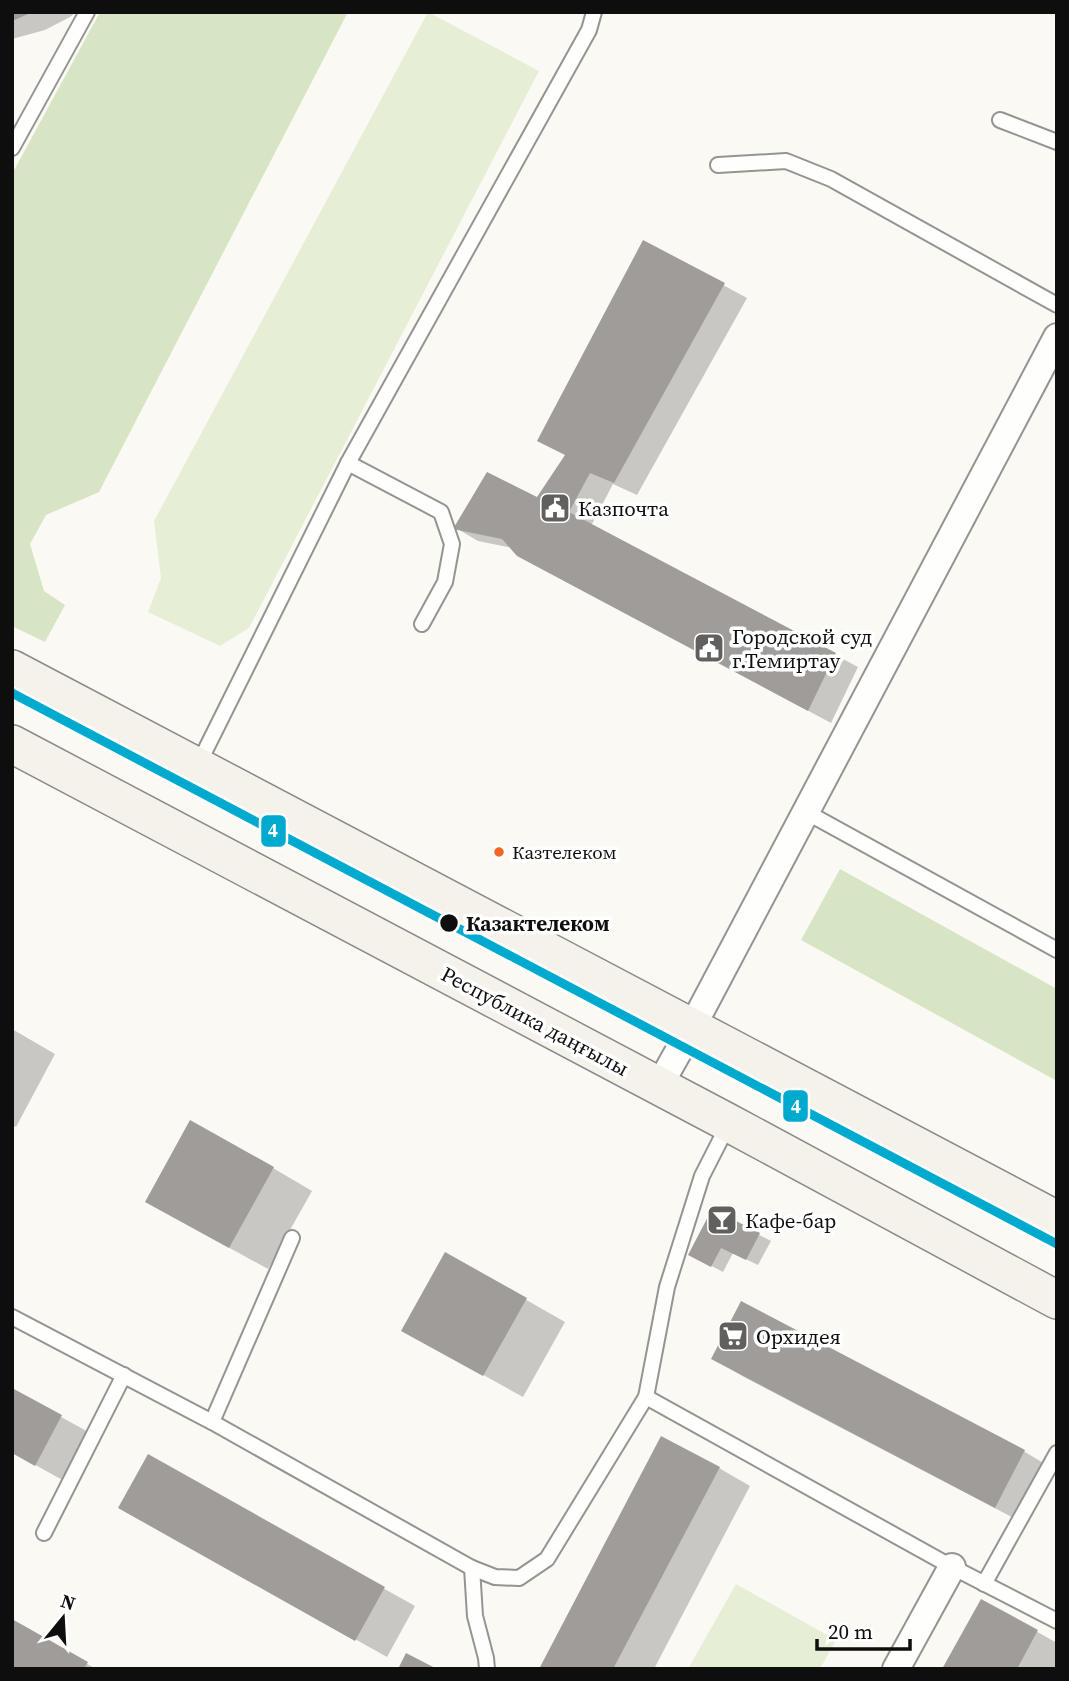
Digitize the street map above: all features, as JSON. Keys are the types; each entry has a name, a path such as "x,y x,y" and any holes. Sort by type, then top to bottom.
{"main road":[{"path":"12,669 1057,1220"},
{"name":"Республика даңғылы","path":"12,744 729,1123 1057,1300"}],"street":[{"path":"659,1087 1057,337"},
{"path":"896,1669 952,1567"}],"lane":[{"path":"12,148 86,12"},
{"path":"197,766 348,463 589,30 594,12"},
{"path":"1000,120 1057,142"},
{"path":"718,166 786,161 831,179 1057,305"},
{"path":"348,463 441,512 452,544 445,582 422,624"},
{"path":"806,812 1057,950"},
{"path":"12,1317 212,1422 472,1569 495,1577 519,1578 547,1559 646,1397 667,1287 702,1176 729,1123"},
{"path":"212,1422 292,1238"},
{"path":"44,1533 124,1375"},
{"path":"646,1397 952,1567 1057,1621"},
{"path":"984,1584 1057,1453"},
{"path":"472,1569 475,1616 487,1669"}],"green space":[{"path":"100,12 348,12 99,492 46,515 30,544 44,591 65,605 45,642 12,626 12,174"},
{"path":"428,12 539,71 249,628 220,646 148,612 161,578 154,521"},
{"path":"840,869 1057,989 1057,1081 801,940"},
{"path":"736,1584 836,1640 820,1669 688,1669"}],"building":[{"path":"12,12 33,12 12,21"},
{"path":"643,240 725,283 614,483 590,473 569,512 836,653 808,711 517,556 502,539 453,529 487,472 537,497 565,455 537,441"},
{"path":"190,1120 274,1167 229,1248 145,1202"},
{"path":"712,1209 760,1233 746,1260 721,1248 711,1267 688,1255"},
{"path":"445,1252 527,1298 483,1376 401,1331"},
{"path":"741,1301 1025,1450 995,1508 711,1359"},
{"path":"12,1388 62,1415 35,1466 12,1453"},
{"path":"661,1436 720,1467 613,1669 539,1669"},
{"path":"148,1454 385,1587 355,1641 118,1508"},
{"path":"981,1599 1038,1630 1017,1669 942,1669"},
{"path":"12,1619 88,1662 84,1669 12,1669"},
{"path":"406,1653 437,1669 398,1669"}],"transit line":[{"name":"4","path":"12,693 1057,1244"}],"place":[{"name":"Казпочта","path":"555,508"},
{"name":"Городской суд г.Темиртау","path":"709,648"},
{"name":"Казтелеком","path":"499,852"},
{"name":"Казактелеком","path":"449,923"},
{"name":"Кафе-бар","path":"722,1220"},
{"name":"Орхидея","path":"733,1336"}]}
